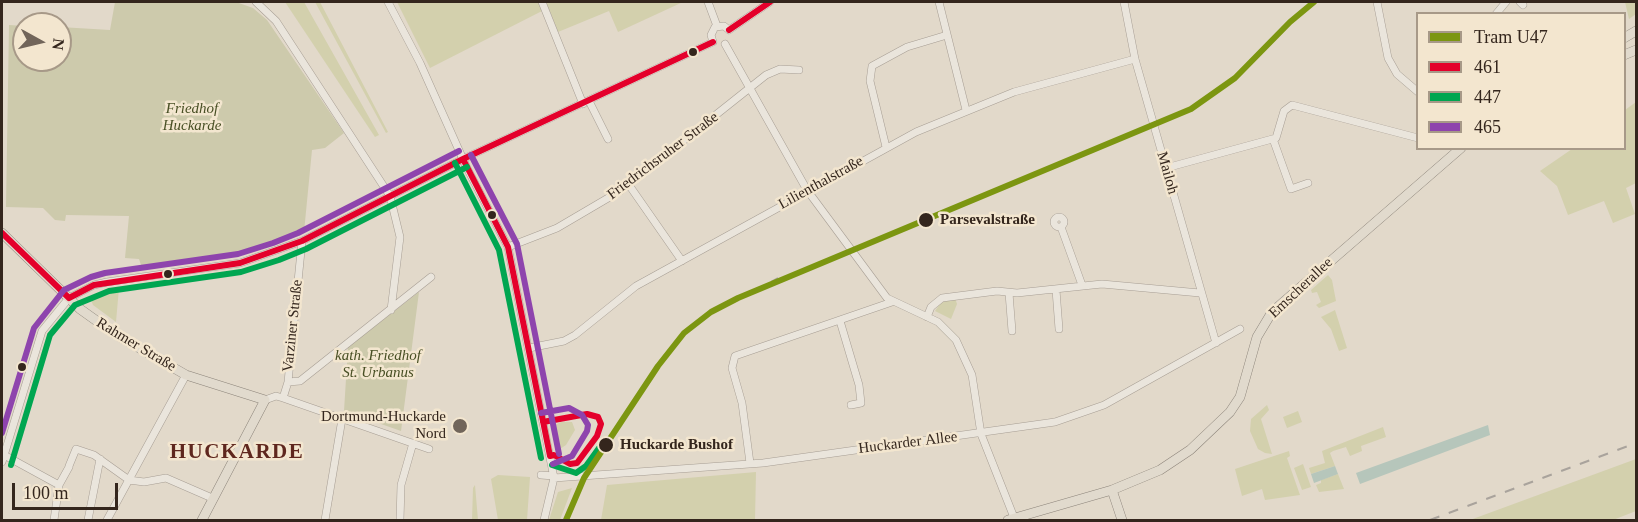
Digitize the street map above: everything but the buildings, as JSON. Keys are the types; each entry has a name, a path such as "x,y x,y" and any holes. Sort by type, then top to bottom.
{"main road":[{"name":"Emscherallee","path":"1012,520 1112,490 1160,470 1190,450 1230,412 1240,397 1257,337 1272,312 1459,150"},
{"name":"Rahmer Straße","path":"2,233 69,298 101,325 186,375 265,400"},
{"path":"202,520 265,400"},
{"path":"1112,490 1122,520"}],"street":[{"path":"256,2 276,21 390,196 400,237 391,310"},
{"path":"388,2 420,63 463,159 508,247 554,477 544,520"},
{"path":"542,2 586,103 608,139"},
{"path":"708,2 717,26"},
{"path":"729,30 770,2"},
{"path":"939,2 966,110"},
{"name":"Mailoh","path":"1126,2 1136,59 1216,343"},
{"path":"1377,2 1388,58 1397,74 1416,90"},
{"path":"713,42 711,32 717,26 724,26 729,30 731,36 725,44"},
{"path":"886,147 870,81 872,66 907,47 947,35"},
{"path":"59,485 2,458 42,331 69,298 94,285 240,263 302,242 463,159 713,42 725,44"},
{"path":"725,44 807,190 892,302 946,328 961,350 972,375 981,434 1012,520"},
{"name":"Lilienthalstraße","path":"529,348 564,341 575,335 636,286 886,147 966,110 1014,92 1136,59"},
{"name":"Friedrichsruher Straße","path":"508,247 557,228 629,185 772,71 798,70"},
{"path":"1166,168 1276,138 1284,111 1292,105 1416,137"},
{"path":"1273,139 1292,189 1308,183"},
{"path":"629,185 682,261"},
{"path":"1061,227 1082,285"},
{"name":"Varziner Straße","path":"284,398 288,382 302,242"},
{"path":"288,382 300,381 431,277"},
{"path":"927,317 931,308 942,298 997,291 1010,293 1056,290 1082,285 1119,284 1127,288 1200,292"},
{"path":"1056,290 1059,329"},
{"path":"1010,293 1012,331"},
{"path":"750,464 744,413 732,360 740,353 892,302"},
{"path":"840,321 859,385 861,403 851,405"},
{"name":"Huckarder Allee","path":"541,475 554,477 750,464 1041,425 1086,413 1240,329"},
{"path":"107,520 186,375"},
{"path":"265,400 276,396 284,398 429,449"},
{"path":"325,520 342,419"},
{"path":"400,520 401,485 413,443"},
{"path":"54,520 59,485 76,449 100,459 129,480 144,482 166,478 212,498"},
{"path":"88,520 100,459"}],"shaded area":[{"path":"285,2 304,2 379,135 375,137"},
{"path":"315,2 320,2 388,132 386,133"},
{"path":"397,2 539,2 542,11 430,68"},
{"path":"546,2 683,2 618,32 609,11 558,32"},
{"path":"1625,2 1636,2 1636,14 1629,19"},
{"path":"1636,102 1636,183 1626,188 1635,214 1613,223 1604,201 1568,215 1557,186 1540,171 1571,150 1626,150 1626,109"},
{"path":"1328,275 1332,280 1336,301 1319,308 1316,305 1321,302 1317,292 1312,293 1311,290"},
{"path":"119,288 116,322 93,305 91,300 100,293"},
{"path":"955,298 957,304 951,319 935,311 942,301"},
{"path":"1335,310 1347,348 1339,351 1331,329 1321,317"},
{"path":"1267,405 1269,410 1261,419 1272,454 1258,449 1250,431 1251,419"},
{"path":"1298,411 1302,422 1287,428 1283,417"},
{"path":"561,422 572,422 575,430 566,445 557,449 553,426"},
{"path":"1488,425 1490,435 1360,484 1356,473"},
{"path":"1383,427 1386,437 1361,446 1362,451 1350,456 1346,447 1333,451 1330,453 1335,466 1311,474 1309,468 1325,463 1322,451"},
{"path":"1289,451 1290,456 1287,458 1300,495 1265,500 1262,489 1242,496 1235,469"},
{"path":"1636,459 1636,511 1613,520 1470,520"},
{"path":"1303,464 1311,487 1302,490 1294,468"},
{"path":"1335,466 1338,474 1314,483 1311,474"},
{"path":"756,472 755,520 601,520 607,485"},
{"path":"1338,474 1344,489 1319,492 1316,485 1321,483 1321,480"},
{"path":"498,475 530,477 527,520 498,520 491,479"},
{"path":"475,485 478,520 472,520 473,488"},
{"path":"572,488 560,520 549,520 558,492"}],"green space":[{"name":"Friedhof Huckarde","path":"115,2 236,2 253,8 267,20 344,133 325,148 312,150 304,232 246,252 142,268 139,259 125,258 129,216 66,215 65,221 55,220 43,208 6,207 9,25 12,25 12,72 72,72 72,28 110,30"},
{"name":"kath. Friedhof St. Urbanus","path":"419,292 401,431 344,411 348,347"}],"railway":[{"path":"754,292 778,278"},
{"path":"1430,520 1636,443"}],"tram line":[{"name":"U47","path":"566,520 584,478 658,366 684,333 711,312 738,298 1191,109 1235,78 1290,22 1314,2"}],"transit line":[{"name":"461","path":"729,30 770,2"},
{"name":"461","path":"69,298 94,285 240,263 302,241 463,159 713,42"},
{"name":"465","path":"2,433 34,328 64,290 105,273 238,254 273,243 298,233 459,151"},
{"name":"465","path":"471,155 517,244 559,454"},
{"name":"461","path":"463,159 508,247 550,456"},
{"name":"447","path":"455,163 499,250 541,458"},
{"name":"447","path":"11,465 50,335 75,305 109,291 241,272 279,260 306,249 467,167"},
{"name":"461","path":"2,233 69,298"},
{"name":"465","path":"541,413 569,408 582,415 588,425 587,431 572,456 553,464"},
{"name":"461","path":"543,422 587,414 598,417 601,424 597,436 577,463 570,464 554,455 550,456"},
{"name":"447","path":"552,465 576,473 586,466 599,448"}],"place":[{"name":"Parsevalstraße","path":"926,220"},
{"name":"Dortmund-Huckarde Nord","path":"460,426"},
{"name":"Huckarde Bushof","path":"606,445"}],"district":[{"name":"HUCKARDE","path":"237,453"}]}
